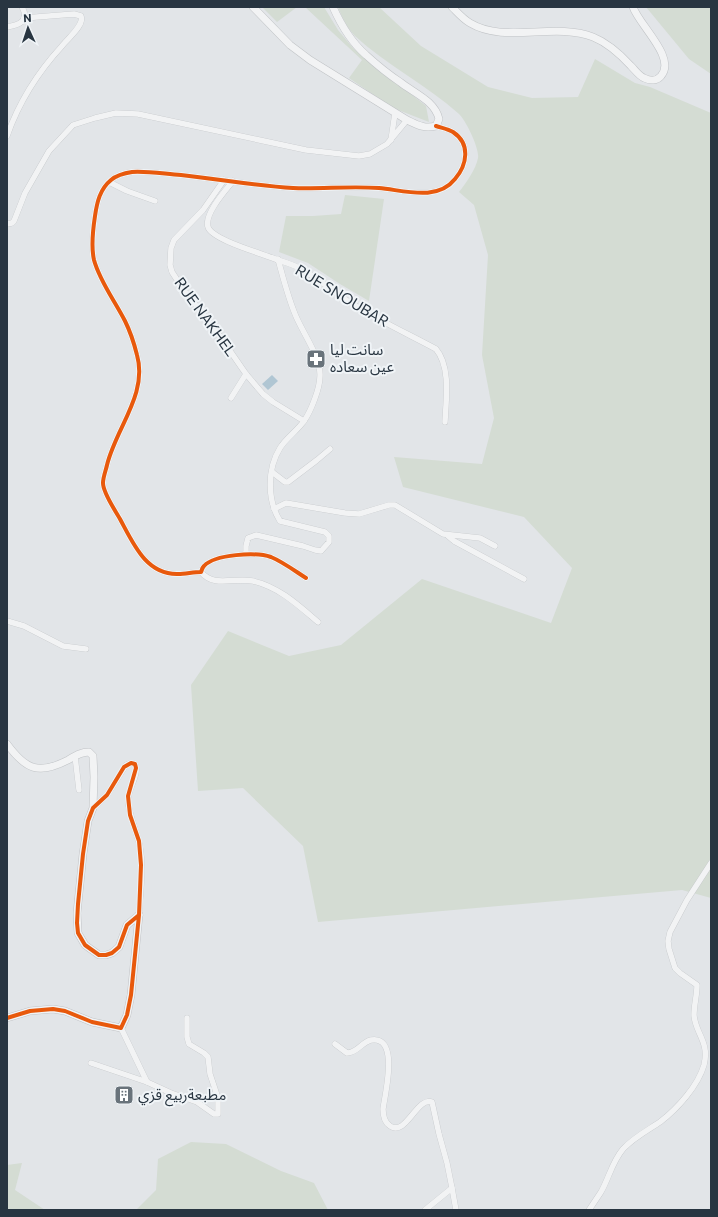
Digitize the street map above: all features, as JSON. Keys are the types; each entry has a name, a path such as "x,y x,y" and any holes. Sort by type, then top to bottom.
{"street":[{"path":"22,7 24,11 24,18"},
{"path":"253,7 290,45 310,60 407,120 421,127 428,128 436,126 451,131 458,136 466,153 465,164 454,182 446,188 434,192 418,193 379,188 293,188 143,172 123,174 114,177 101,191 97,202 94,222 94,261 104,284 125,321 132,338 140,369 140,379 137,390 113,446 103,483 108,498 134,545 144,559 160,570 168,574 201,572 206,577 213,580 252,581 266,585 289,598 318,622"},
{"path":"333,7 347,34 365,55 401,83 425,99 433,107 438,113 439,119 436,126"},
{"path":"452,7 460,16 471,24 492,31 569,32 594,38 615,50 645,79 656,80 660,78 664,72 664,60 659,49 633,7"},
{"path":"7,27 17,25 24,18 74,14 81,16 82,19 82,22 75,32 61,46 27,93 17,110 7,136"},
{"path":"7,224 12,223 16,218 25,193 49,151 73,125 95,118 116,113 138,114 299,148 359,156 376,152 391,140 407,120"},
{"path":"391,140 395,113"},
{"name":"RUE NAKHEL","path":"224,180 203,210 174,240 171,248 170,265 172,272 246,374 263,394 272,402 304,421"},
{"name":"RUE SNOUBAR","path":"233,181 210,214 207,223 210,231 225,241 278,259 305,271 346,300 378,319 436,349 440,354 446,374 447,392 445,422"},
{"path":"109,182 128,192 155,201"},
{"path":"246,554 248,538 256,535 321,551 329,542 329,536 325,532 280,521 274,509 270,488 274,461 280,448 304,421 318,386 320,371 315,356 294,313 278,259"},
{"path":"231,398 246,374"},
{"path":"272,472 285,482 288,482 330,449"},
{"path":"274,509 286,503 359,514 389,505 395,505 428,527 448,536 454,542 524,579"},
{"path":"448,536 458,535 480,538 496,546"},
{"path":"201,572 204,566 213,561 228,556 246,554 271,557 306,578"},
{"path":"7,621 24,626 62,646 86,649"},
{"path":"7,744 26,764 41,769 57,766 86,752 91,753 93,756 93,808 85,837 77,923 85,946 99,955 112,953 119,947 126,925 139,915"},
{"path":"75,756 79,790"},
{"path":"93,808 107,795 126,765 131,763 135,764 136,771 128,801 130,815 140,849 141,865 139,915 131,995 127,1015 122,1028 147,1082"},
{"path":"589,1210 601,1191 618,1155 629,1144 669,1115 681,1103 692,1088 704,1064 704,1043 694,1016 697,985 680,974 675,968 668,941 670,932 711,864"},
{"path":"7,1018 30,1011 53,1009 65,1011 92,1022 122,1028"},
{"path":"91,1063 147,1082 171,1093 197,1102 214,1114 218,1114 218,1098 210,1074 208,1057 204,1052 189,1044 187,1018"},
{"path":"335,1044 347,1053 353,1052 363,1044 372,1040 380,1041 387,1048 389,1059 383,1109 384,1117 390,1126 394,1128 403,1124 420,1106 429,1100 432,1102 447,1163 456,1210"},
{"path":"425,1210 452,1188"}],"shaded area":[{"path":"262,7 297,7 277,22"},
{"path":"305,7 324,7 338,30 353,48 426,106 429,122 393,108 349,78 362,60"},
{"path":"338,7 379,7 421,46 488,87 532,98 578,97 595,59 635,83 650,87 711,113 711,898 682,890 318,922 303,846 243,788 198,791 191,685 228,631 289,656 341,645 422,579 551,623 572,568 524,517 403,487 394,457 482,464 494,418 482,355 488,255 474,205 459,192 473,171 477,162 478,154 472,134 462,117 434,94 380,56 355,36 347,26"},
{"path":"646,7 711,7 711,74 689,59"},
{"path":"345,195 384,199 369,301 308,263 279,252 286,216 341,214"},
{"path":"191,1142 226,1144 281,1171 314,1183 328,1210 136,1210 156,1190 158,1159"},
{"path":"22,1163 15,1190 45,1210 7,1210 7,1165"}],"water":[{"path":"272,375 278,381 268,390 262,384"}],"cycle path":[{"path":"306,578 271,557 246,554 226,557 209,562 202,568 201,572 178,574 167,573 157,569 149,563 142,556 130,538 105,492 103,483 111,451 135,397 139,369 137,355 129,329 104,284 94,260 93,232 98,201 104,187 113,178 132,172 181,175 265,186 293,188 368,187 419,193 439,190 448,186 459,173 464,161 465,148 463,142 453,132 436,126"},
{"path":"7,1018 30,1011 53,1009 65,1011 92,1022 121,1028 127,1015 131,995 139,915 141,865 139,841 130,815 128,796 136,768 135,764 131,763 124,767 107,795 93,808 88,821 78,904 78,933 85,945 99,955 106,955 112,953 119,947 127,925 139,915"}],"place":[{"name":"سانت ليا عين سعاده","path":"316,359"},
{"name":"مطبعةربيع قزي","path":"124,1095"}]}
